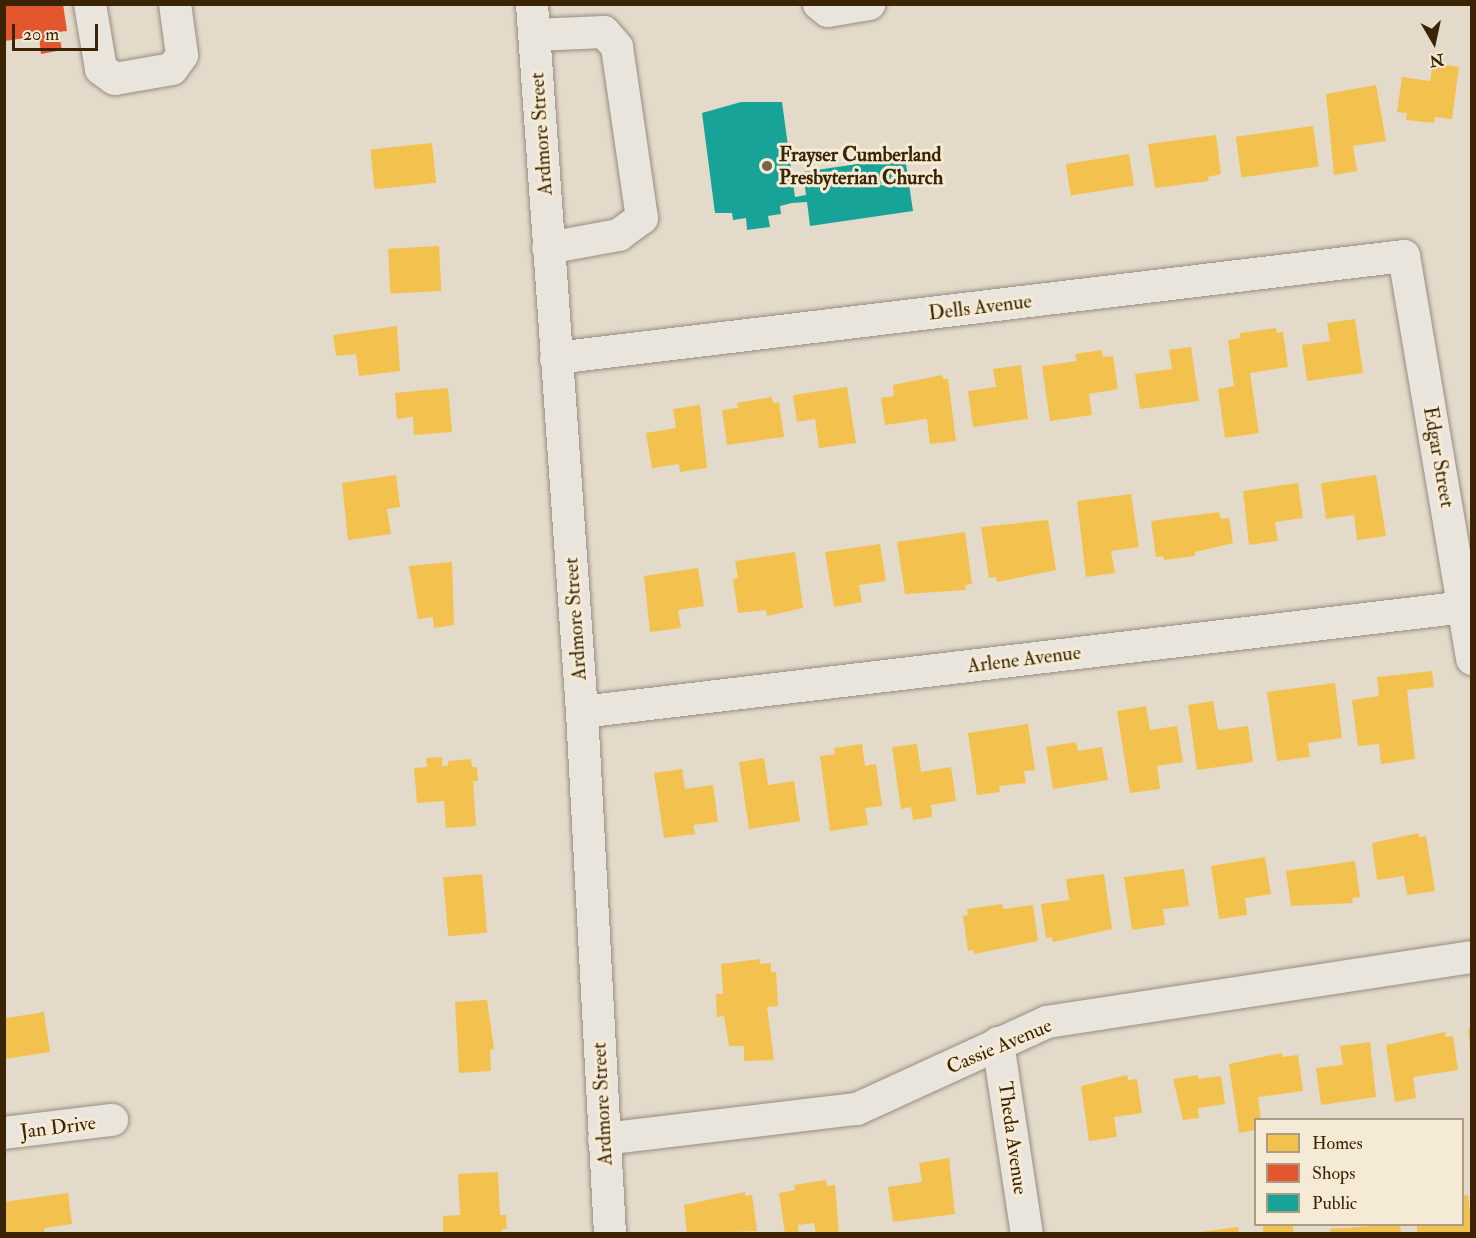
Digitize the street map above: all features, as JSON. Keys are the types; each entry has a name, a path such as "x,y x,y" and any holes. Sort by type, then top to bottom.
{"street":[{"path":"90,4 101,69 115,79 171,69 182,55 175,4"},
{"path":"819,4 828,11 868,4"},
{"path":"533,20 604,32 618,47 642,218 620,235 548,248"},
{"name":"Ardmore Street","path":"533,20 582,712 610,1233"},
{"name":"Dells Avenue","path":"556,358 1404,256"},
{"name":"Edgar Street","path":"1404,256 1472,659"},
{"name":"Arlene Avenue","path":"582,712 1465,607"},
{"name":"Cassie Avenue","path":"604,1139 857,1109 1047,1022 1472,957"},
{"name":"Theda Avenue","path":"998,1043 1027,1233"},
{"name":"Jan Drive","path":"4,1133 112,1120"}],"building: Homes":[{"path":"1433,63 1459,67 1452,119 1435,117 1434,123 1406,120 1407,113 1397,112 1402,77 1430,81"},
{"path":"1376,85 1386,141 1353,146 1357,171 1334,175 1326,94"},
{"path":"1313,126 1319,167 1241,177 1236,137"},
{"path":"1216,135 1221,174 1208,177 1209,181 1155,188 1148,144"},
{"path":"432,143 436,183 375,189 370,149"},
{"path":"1129,154 1134,186 1071,196 1066,164"},
{"path":"439,246 441,291 390,294 388,249"},
{"path":"1355,319 1363,373 1307,381 1302,345 1330,341 1327,323"},
{"path":"397,326 400,371 359,376 356,354 336,356 333,335"},
{"path":"1276,328 1277,333 1283,332 1288,367 1250,373 1259,433 1225,438 1218,389 1234,386 1228,340 1240,338 1240,333"},
{"path":"1191,347 1199,401 1140,409 1135,374 1172,369 1169,350"},
{"path":"1102,350 1103,357 1113,356 1118,389 1089,394 1092,415 1050,421 1042,366 1077,361 1075,354"},
{"path":"1021,365 1028,419 973,427 968,391 996,387 993,369"},
{"path":"942,375 943,379 948,379 956,441 930,444 927,419 885,425 881,398 894,396 893,385"},
{"path":"847,387 856,443 819,448 815,419 797,422 793,395"},
{"path":"448,388 452,432 414,435 413,417 397,419 395,393"},
{"path":"772,397 773,403 779,402 784,437 727,445 722,410 738,408 737,403"},
{"path":"700,405 707,468 680,472 679,464 652,468 646,433 676,428 673,409"},
{"path":"396,475 400,507 387,509 391,534 348,540 342,483"},
{"path":"1376,475 1386,536 1357,540 1354,515 1326,519 1321,483"},
{"path":"1298,483 1303,518 1275,522 1278,541 1249,545 1243,491"},
{"path":"1131,494 1139,547 1111,551 1115,573 1086,577 1077,501"},
{"path":"1219,512 1221,519 1229,518 1233,543 1195,552 1195,556 1164,560 1163,556 1156,557 1151,521"},
{"path":"1048,520 1056,570 997,582 996,577 989,578 981,527"},
{"path":"965,532 972,584 965,585 966,590 905,594 897,542"},
{"path":"880,544 886,581 859,585 862,602 834,607 825,552"},
{"path":"795,552 803,608 767,616 766,610 738,613 733,579 738,578 735,561"},
{"path":"452,562 454,625 434,628 433,617 418,619 409,566"},
{"path":"698,568 704,606 678,610 681,628 650,632 644,576"},
{"path":"1432,671 1434,687 1407,690 1415,759 1381,764 1379,744 1358,746 1352,700 1379,696 1377,677"},
{"path":"1335,683 1342,738 1308,743 1310,757 1277,761 1267,692"},
{"path":"1213,701 1218,730 1248,726 1253,762 1197,770 1188,705"},
{"path":"1146,706 1150,730 1177,726 1183,762 1157,766 1160,789 1130,793 1117,711"},
{"path":"1028,724 1035,770 1024,771 1026,783 999,786 1000,792 977,795 968,733"},
{"path":"1076,742 1078,751 1102,747 1108,780 1053,789 1046,747"},
{"path":"862,744 865,766 876,764 882,806 865,808 868,825 830,831 820,756 835,754 834,748"},
{"path":"917,744 921,772 951,767 956,801 931,805 932,817 913,820 911,807 901,809 892,747"},
{"path":"442,757 442,766 448,766 448,761 471,759 472,767 477,767 478,781 473,781 476,826 446,828 444,801 417,803 414,768 427,767 426,758"},
{"path":"764,758 768,785 794,781 800,821 749,829 739,762"},
{"path":"682,769 685,789 713,785 718,822 693,825 695,834 664,838 654,773"},
{"path":"1419,833 1419,837 1426,836 1435,891 1407,895 1404,876 1377,880 1372,843"},
{"path":"1265,857 1271,894 1245,898 1247,915 1219,919 1211,866"},
{"path":"1355,861 1360,897 1352,898 1353,903 1291,906 1286,871"},
{"path":"1184,869 1189,906 1163,909 1165,925 1132,930 1124,877"},
{"path":"482,874 487,933 448,936 443,877"},
{"path":"1104,874 1112,929 1053,942 1052,937 1046,938 1041,904 1069,900 1066,879"},
{"path":"1002,904 1003,909 1033,905 1038,941 974,954 973,950 968,951 963,916 968,915 967,909"},
{"path":"760,959 760,964 771,963 771,972 776,972 778,1006 767,1007 774,1060 744,1061 744,1046 729,1046 724,1016 717,1017 716,994 723,994 721,964"},
{"path":"487,1000 494,1049 490,1050 491,1071 459,1073 455,1002"},
{"path":"4,1012 7,1018 44,1012 50,1052 4,1059"},
{"path":"1472,1028 1472,1045 1470,1046 1468,1029"},
{"path":"1445,1032 1446,1037 1453,1036 1458,1070 1413,1077 1416,1098 1395,1102 1386,1045"},
{"path":"1370,1042 1376,1097 1321,1105 1316,1068 1343,1065 1340,1046"},
{"path":"1282,1053 1282,1057 1298,1055 1303,1091 1258,1097 1261,1118 1254,1118 1254,1130 1239,1133 1229,1064"},
{"path":"1127,1075 1128,1080 1137,1079 1142,1113 1114,1117 1117,1137 1089,1141 1081,1086"},
{"path":"1198,1075 1198,1079 1221,1076 1225,1104 1198,1108 1199,1118 1183,1120 1173,1079"},
{"path":"949,1158 955,1214 893,1222 888,1187 922,1182 919,1163"},
{"path":"498,1172 500,1215 506,1215 507,1229 502,1229 502,1234 443,1234 443,1216 460,1215 458,1174"},
{"path":"826,1180 827,1186 835,1185 839,1234 816,1234 814,1223 798,1225 799,1234 785,1234 779,1193 795,1190 794,1185"},
{"path":"745,1192 745,1196 752,1195 757,1231 687,1234 684,1205"},
{"path":"68,1193 72,1224 44,1228 45,1234 4,1234 4,1202"},
{"path":"1468,1195 1472,1232 1417,1234 1417,1226 1464,1226 1464,1196"},
{"path":"1263,1226 1293,1226 1293,1234 1263,1234"},
{"path":"1400,1226 1401,1234 1331,1234 1330,1229"},
{"path":"1238,1227 1239,1234 1200,1234 1200,1232"}],"building: Shops":[{"path":"4,4 63,4 67,31 58,32 58,36 49,34 50,41 60,40 62,50 41,54 39,36 5,41"}],"building: Public":[{"path":"741,102 782,102 795,197 806,195 803,172 905,157 913,211 810,226 807,202 792,203 780,206 781,214 768,216 770,227 747,230 746,218 733,220 732,213 715,213 702,113"}],"place":[{"name":"Frayser Cumberland Presbyterian Church","path":"767,166"}]}
